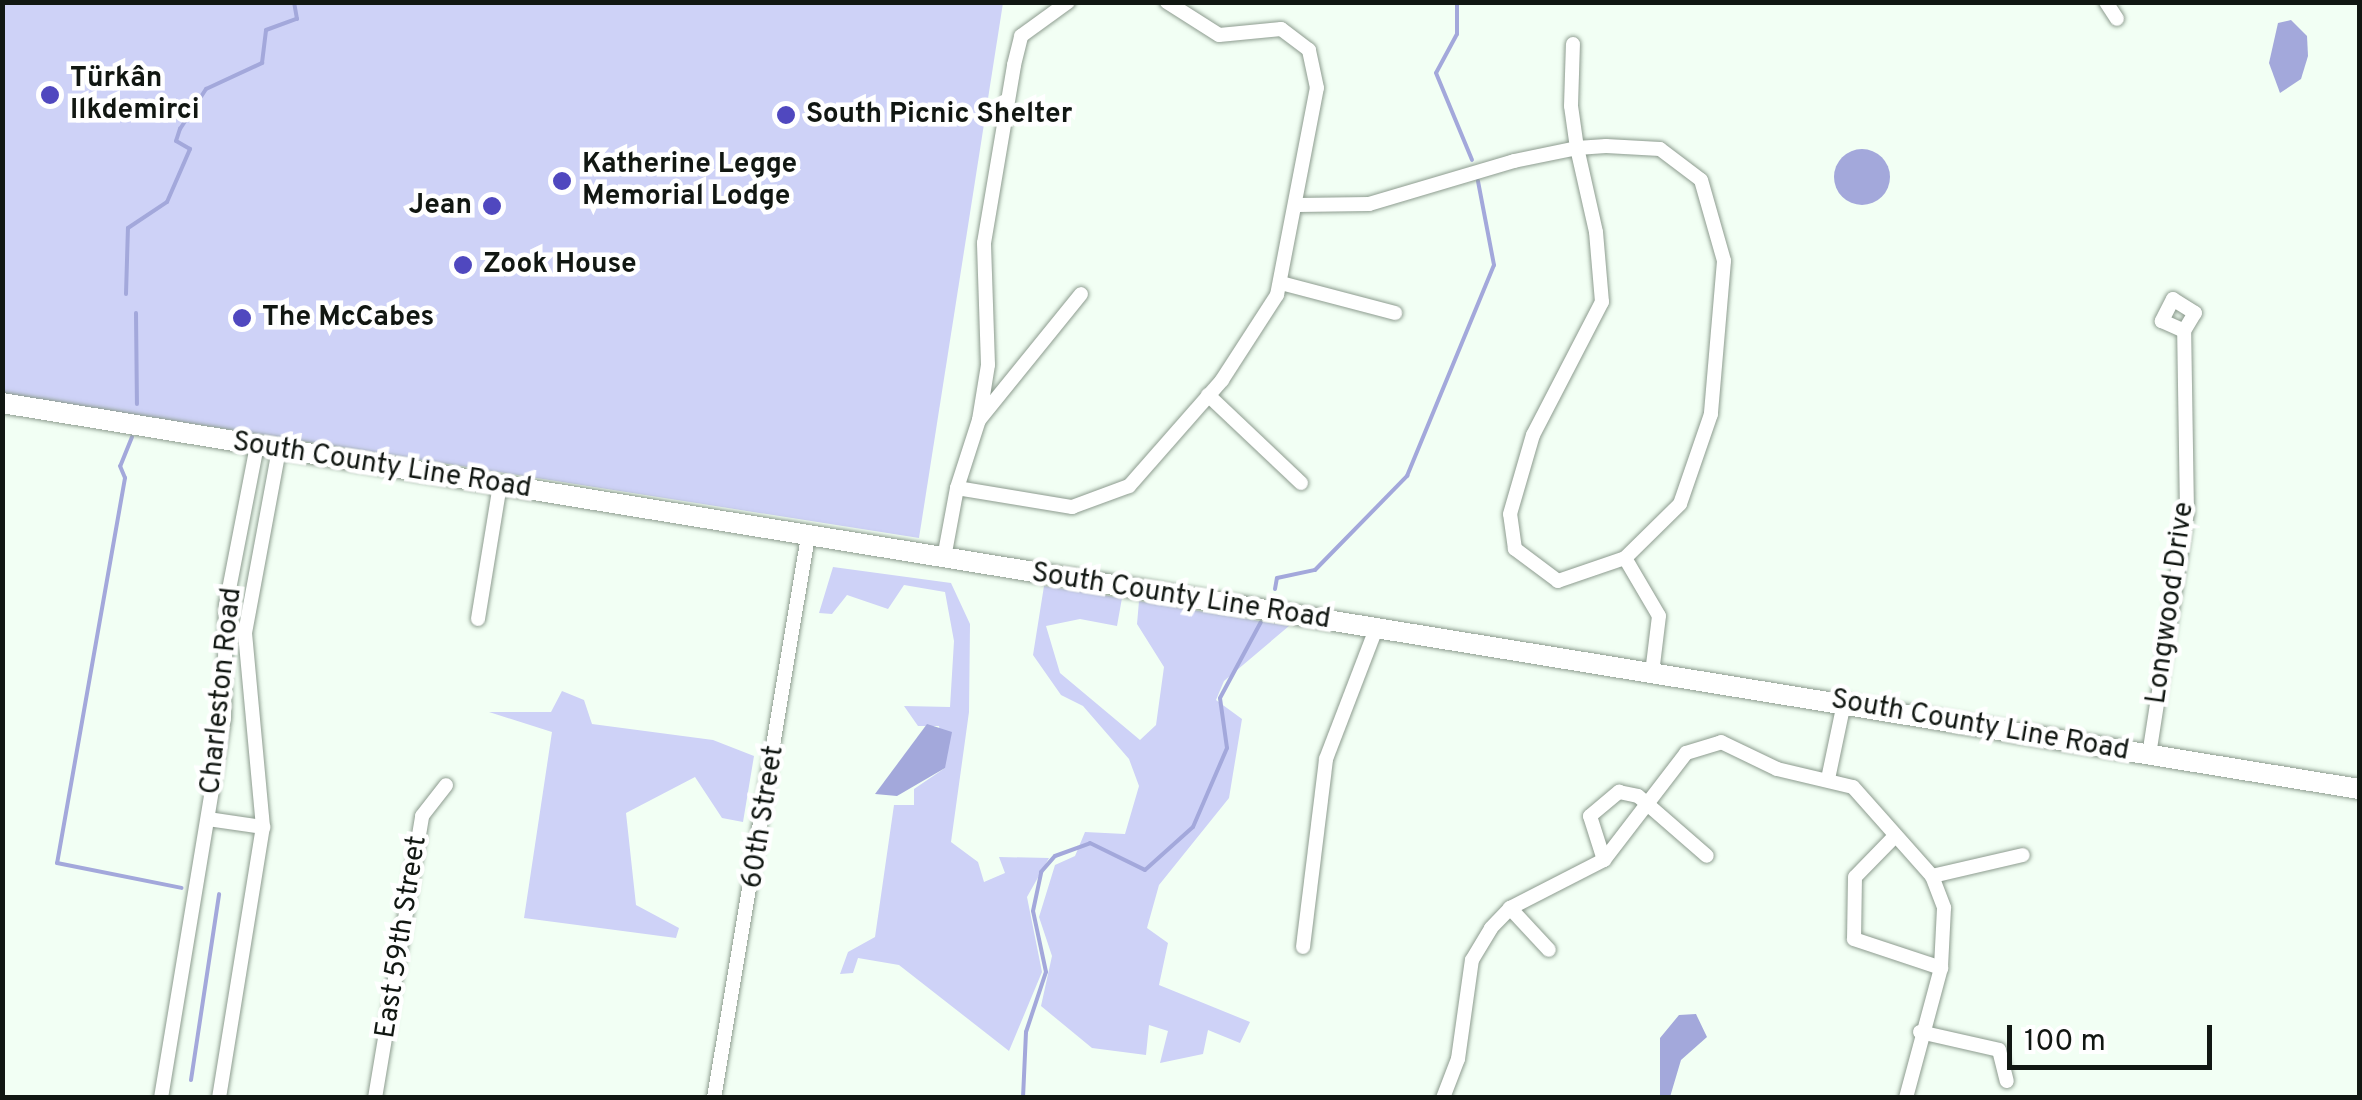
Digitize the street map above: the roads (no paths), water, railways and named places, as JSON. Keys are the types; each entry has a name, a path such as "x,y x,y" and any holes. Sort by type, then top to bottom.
{"main road":[{"name":"South County Line Road","path":"2,404 2360,789"}],"street":[{"path":"944,558 957,488 979,420 988,364 984,243 1021,36 1068,2"},
{"path":"957,488 1072,507 1104,497 1156,460 1208,394 1281,283 1316,88 1308,50 1282,30 1218,35 1166,2"},
{"path":"2106,2 2117,20"},
{"path":"1298,205 1369,204 1578,148 1643,146 1682,161 1714,208 1724,261 1720,351 1698,463 1680,504 1624,558 1558,582 1515,549 1510,514 1533,434 1602,302 1578,148 1573,44"},
{"path":"1281,283 1395,314"},
{"path":"979,420 1017,367 1081,294"},
{"name":"Longwood Drive","path":"2150,754 2186,513 2184,331"},
{"path":"988,364 1017,367"},
{"path":"1208,394 1301,483"},
{"name":"Charleston Road","path":"161,1098 224,718 226,605 258,445"},
{"name":"Charleston Road","path":"218,1098 263,827 245,633 279,449"},
{"path":"478,619 500,485"},
{"name":"60th Street","path":"714,1098 808,536"},
{"path":"1624,558 1658,616 1652,673"},
{"path":"1303,947 1326,760 1376,629"},
{"path":"1828,779 1844,703"},
{"path":"1442,1098 1458,1059 1472,960 1510,908 1604,860 1702,744 1721,742 1777,770 1852,787 1932,876 1944,908 1942,968 1920,1032 1906,1098"},
{"name":"East 59th Street","path":"375,1098 422,816 446,784"},
{"path":"1604,860 1588,832 1603,798 1618,792 1648,806 1707,856"},
{"name":"Charleston Road","path":"208,819 263,827"},
{"path":"1895,836 1856,877 1854,938 1942,968"},
{"path":"1932,876 2023,855"},
{"path":"1510,908 1548,950"},
{"path":"1920,1032 1999,1050 2008,1081"}],"waterway":[{"path":"126,294 128,228 167,202 190,149 176,141 180,129 206,89 262,63 266,30 297,19 294,2"},
{"path":"1457,2 1457,34 1436,73 1472,160"},
{"path":"1275,589 1277,578 1315,570 1407,476 1494,265 1478,181"},
{"path":"136,313 137,404"},
{"path":"132,437 120,466 125,478 57,863 182,888"},
{"path":"1023,1098 1026,1032 1046,972 1033,911 1041,872 1055,856 1090,843 1145,870 1193,827 1227,748 1220,698 1261,622"},
{"path":"191,1080 219,894"}],"place":[{"name":"Türkân Ilkdemirci","path":"50,95"},
{"name":"South Picnic Shelter","path":"786,115"},
{"name":"Katherine Legge Memorial Lodge","path":"562,181"},
{"name":"Jean","path":"492,206"},
{"name":"Zook House","path":"463,265"},
{"name":"The McCabes","path":"242,318"}]}
